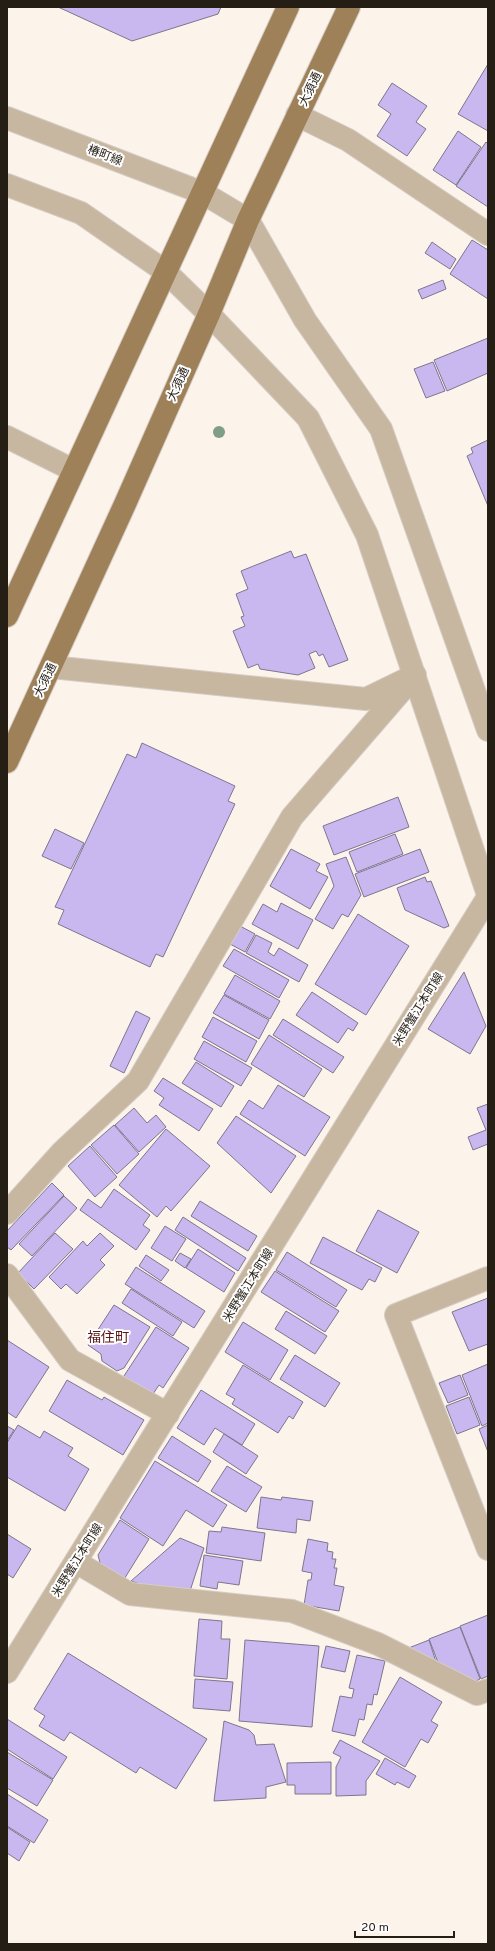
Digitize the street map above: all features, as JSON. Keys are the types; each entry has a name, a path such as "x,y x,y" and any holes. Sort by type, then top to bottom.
{"main road":[{"path":"7,616 73,470 203,193 288,7"},
{"name":"大須通","path":"7,762 209,314 248,220 349,7"}],"street":[{"path":"297,115 348,140 488,234"},
{"name":"椿町線","path":"7,118 203,193 248,220"},
{"path":"7,185 81,213 166,272 209,314 308,418 367,535 488,896"},
{"path":"248,220 305,320 381,429 488,730"},
{"path":"7,437 73,470"},
{"path":"51,667 366,699 415,675"},
{"path":"7,1213 62,1152 138,1081 292,817 415,675"},
{"name":"米野蟹江本町線","path":"7,1672 488,896"},
{"path":"7,1275 70,1360 168,1414"},
{"path":"488,1278 396,1315 488,1549"},
{"path":"76,1562 130,1594 292,1611 378,1644 478,1694 488,1690"}],"building":[{"path":"58,7 221,7 218,14 132,41"},
{"path":"488,64 488,131 458,114"},
{"path":"392,83 427,106 416,122 426,129 407,156 377,136 391,114 378,105"},
{"path":"458,131 481,147 456,185 433,170"},
{"path":"486,142 488,144 488,207 456,186"},
{"path":"472,240 488,250 488,299 450,274"},
{"path":"432,242 456,259 450,269 425,253"},
{"path":"443,280 446,289 422,299 418,290"},
{"path":"488,338 488,373 447,391 434,360"},
{"path":"433,362 445,391 426,398 414,369"},
{"path":"488,440 488,506 467,456 473,453 471,448"},
{"path":"291,551 294,558 306,554 348,660 329,667 323,654 319,656 316,651 309,654 315,668 298,675 260,669 258,664 248,668 233,631 245,626 241,617 244,616 236,594 248,589 241,571"},
{"path":"142,743 235,786 228,801 235,804 163,957 156,954 150,967 58,924 64,910 55,907 127,754 136,758"},
{"path":"398,797 409,827 334,855 323,826"},
{"path":"55,829 84,843 71,869 42,856"},
{"path":"395,834 403,854 357,872 349,852"},
{"path":"291,849 320,864 316,871 328,877 310,909 270,886"},
{"path":"420,849 429,872 364,897 355,874"},
{"path":"346,857 361,895 348,917 342,914 333,929 315,919 334,886 326,864"},
{"path":"425,877 427,882 431,881 449,926 444,928 405,910 397,888"},
{"path":"281,903 313,920 298,949 252,924 263,904 277,912"},
{"path":"358,914 409,946 366,1015 315,984"},
{"path":"240,926 255,934 245,952 230,944"},
{"path":"256,935 272,943 268,952 274,956 279,948 308,965 299,982 246,953"},
{"path":"234,949 289,980 279,998 223,966"},
{"path":"464,972 486,1026 470,1054 428,1029"},
{"path":"235,975 280,1001 270,1019 224,994"},
{"path":"312,992 358,1023 353,1031 348,1028 338,1043 296,1015"},
{"path":"224,995 269,1020 259,1039 213,1013"},
{"path":"136,1011 150,1018 124,1073 110,1066"},
{"path":"213,1017 257,1041 246,1062 202,1037"},
{"path":"283,1019 344,1057 333,1073 273,1035"},
{"path":"269,1035 322,1069 304,1097 251,1064"},
{"path":"204,1041 252,1068 241,1086 194,1059"},
{"path":"196,1062 234,1086 221,1107 182,1083"},
{"path":"163,1078 213,1109 199,1131 159,1105 164,1098 154,1091"},
{"path":"278,1085 330,1117 305,1156 240,1114 249,1100 263,1109"},
{"path":"488,1104 488,1144 473,1150 468,1137 486,1130 477,1108"},
{"path":"134,1108 147,1123 156,1115 166,1127 139,1152 115,1125"},
{"path":"236,1116 296,1156 271,1193 217,1143"},
{"path":"114,1125 139,1154 117,1174 91,1145"},
{"path":"166,1129 210,1166 171,1211 166,1206 157,1217 119,1185"},
{"path":"90,1146 117,1177 95,1197 68,1166"},
{"path":"52,1183 64,1195 11,1250 7,1247 7,1231"},
{"path":"114,1189 150,1215 143,1225 150,1230 136,1250 80,1210 88,1199 101,1208"},
{"path":"64,1196 77,1208 32,1256 19,1244"},
{"path":"200,1201 257,1236 248,1251 191,1216"},
{"path":"378,1210 419,1232 397,1273 356,1251"},
{"path":"183,1217 246,1258 238,1271 175,1230"},
{"path":"165,1226 186,1239 172,1261 151,1248"},
{"path":"55,1233 73,1249 34,1289 18,1273"},
{"path":"100,1233 114,1246 100,1260 105,1265 77,1294 66,1284 61,1289 49,1277 83,1241 87,1246"},
{"path":"323,1237 382,1268 375,1282 369,1279 362,1290 310,1263"},
{"path":"198,1249 235,1273 224,1292 186,1268"},
{"path":"287,1252 347,1290 336,1307 276,1270"},
{"path":"180,1253 191,1259 185,1268 175,1261"},
{"path":"146,1255 169,1270 161,1281 139,1266"},
{"path":"136,1267 205,1311 194,1328 125,1284"},
{"path":"275,1271 339,1311 325,1332 261,1292"},
{"path":"131,1289 182,1322 173,1336 122,1303"},
{"path":"488,1298 488,1344 469,1351 452,1312"},
{"path":"114,1305 150,1327 124,1368 117,1371 102,1361 101,1354 88,1345"},
{"path":"286,1311 327,1336 315,1354 275,1329"},
{"path":"243,1322 288,1350 270,1380 225,1352"},
{"path":"156,1327 189,1348 163,1388 159,1385 151,1397 122,1379"},
{"path":"7,1340 49,1367 16,1418 7,1412"},
{"path":"295,1355 340,1383 325,1407 280,1379"},
{"path":"488,1364 488,1423 482,1426 462,1375"},
{"path":"243,1365 303,1402 293,1419 289,1416 278,1433 232,1404 235,1399 226,1394"},
{"path":"460,1375 468,1395 448,1403 439,1383"},
{"path":"67,1380 102,1400 104,1397 144,1420 123,1455 49,1411"},
{"path":"201,1390 255,1424 242,1445 215,1428 204,1445 177,1428"},
{"path":"469,1397 480,1425 457,1434 446,1406"},
{"path":"18,1425 40,1438 44,1431 73,1448 68,1456 89,1469 65,1511 7,1477 7,1443"},
{"path":"488,1425 488,1452 479,1429"},
{"path":"7,1426 14,1430 7,1441"},
{"path":"224,1434 258,1456 246,1474 213,1452"},
{"path":"172,1436 211,1461 198,1482 158,1458"},
{"path":"155,1461 227,1505 213,1527 186,1510 163,1546 120,1518"},
{"path":"227,1466 262,1487 246,1512 211,1491"},
{"path":"261,1497 281,1500 282,1497 313,1501 310,1521 297,1519 296,1533 257,1528"},
{"path":"120,1520 149,1539 123,1581 101,1567 98,1555"},
{"path":"222,1527 265,1533 261,1561 206,1553 209,1531 221,1532"},
{"path":"7,1534 31,1549 13,1578 7,1574"},
{"path":"180,1538 204,1548 190,1591 153,1589 131,1581"},
{"path":"308,1539 328,1543 327,1551 333,1552 332,1559 336,1559 334,1568 337,1568 334,1585 344,1587 339,1611 304,1605 308,1580 311,1580 312,1573 302,1571"},
{"path":"204,1555 243,1561 239,1585 218,1582 217,1589 200,1586"},
{"path":"488,1615 488,1676 481,1679 460,1626"},
{"path":"199,1619 222,1621 221,1639 230,1639 227,1679 194,1676"},
{"path":"460,1627 480,1679 472,1683 439,1665 429,1639"},
{"path":"245,1640 319,1646 312,1727 239,1721"},
{"path":"429,1640 437,1665 406,1649"},
{"path":"326,1646 350,1651 345,1672 321,1667"},
{"path":"68,1653 207,1739 176,1789 140,1767 136,1773 70,1732 64,1741 39,1726 45,1716 34,1709"},
{"path":"357,1655 385,1661 377,1695 374,1694 372,1705 367,1704 364,1720 359,1719 355,1736 332,1731 340,1696 352,1698 354,1689 349,1688"},
{"path":"400,1677 442,1702 431,1721 438,1725 428,1743 421,1739 405,1767 362,1742"},
{"path":"195,1679 233,1682 230,1711 193,1708"},
{"path":"7,1719 67,1757 53,1779 7,1749"},
{"path":"224,1721 249,1730 254,1735 256,1745 274,1744 286,1782 266,1787 266,1798 214,1801"},
{"path":"340,1740 380,1761 366,1781 366,1795 336,1796 336,1767 341,1757 333,1753"},
{"path":"7,1752 53,1780 37,1806 7,1788"},
{"path":"385,1758 416,1776 409,1788 397,1782 395,1785 376,1774"},
{"path":"331,1762 331,1794 295,1794 295,1785 287,1785 287,1763"},
{"path":"7,1794 48,1820 34,1843 7,1826"},
{"path":"7,1827 30,1842 19,1861 7,1853"}],"district":[{"name":"福住町","path":"108,1337"}]}
